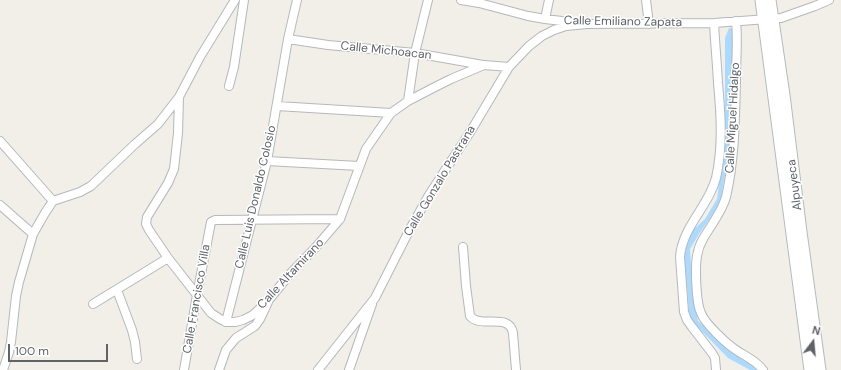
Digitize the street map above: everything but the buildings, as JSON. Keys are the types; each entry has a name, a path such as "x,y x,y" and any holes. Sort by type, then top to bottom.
{"main road":[{"name":"Alpuyeca","path":"761,0 768,19 784,95 800,232 820,370"},
{"name":"Alpuyeca","path":"770,0 768,19 810,370"}],"street":[{"path":"3,370 11,342 19,282 33,234 53,201 80,192 91,186 158,124 179,97 200,57 235,0"},
{"path":"229,86 234,67 244,0"},
{"name":"Calle Luis Donaldo Colosio","path":"226,322 267,161 288,39 297,0"},
{"path":"408,101 415,53 428,0"},
{"name":"Calle Emiliano Zapata","path":"460,0 479,3 528,16 587,24 714,23 781,18 829,0"},
{"path":"545,19 549,0"},
{"path":"646,0 649,24"},
{"name":"Calle Miguel Hidalgo","path":"736,21 733,158 726,198 699,248 697,258 697,295 700,313 709,325 734,349 751,359 763,370"},
{"path":"714,23 721,125 719,158 716,178 711,191 685,238 680,250 680,257 684,312 687,320 712,353 716,370"},
{"name":"Calle Gonzalo Pastrana","path":"318,370 375,298 429,195 472,130 509,67 529,46 542,36 566,26 587,24"},
{"name":"Calle Michoacan","path":"288,39 328,45 415,53 484,65"},
{"name":"Calle Altamirano","path":"226,322 243,320 253,314 268,301 289,275 340,219 366,149 391,113 408,101 451,79 484,65 509,67"},
{"path":"179,97 178,133 174,169 147,217 147,228 168,258 212,313 226,322"},
{"path":"277,106 391,113"},
{"path":"0,141 53,201"},
{"path":"267,161 359,166"},
{"path":"0,205 33,234"},
{"path":"252,220 340,219"},
{"name":"Calle Francisco Villa","path":"184,370 211,222 216,220 252,220"},
{"path":"463,246 470,316 472,319 477,321 501,322 510,325 513,333 516,370"},
{"path":"93,304 168,258"},
{"path":"117,290 132,330 137,359"},
{"path":"349,370 375,298"},
{"path":"219,370 226,350 236,338 255,326 260,319 268,301"}],"water":[{"path":"729,28 735,29 731,138 720,204 690,249 693,296 698,321 731,350 758,367 759,370 750,370 728,358 689,318 683,249 691,232 705,219 717,199 725,139 725,38"}]}
